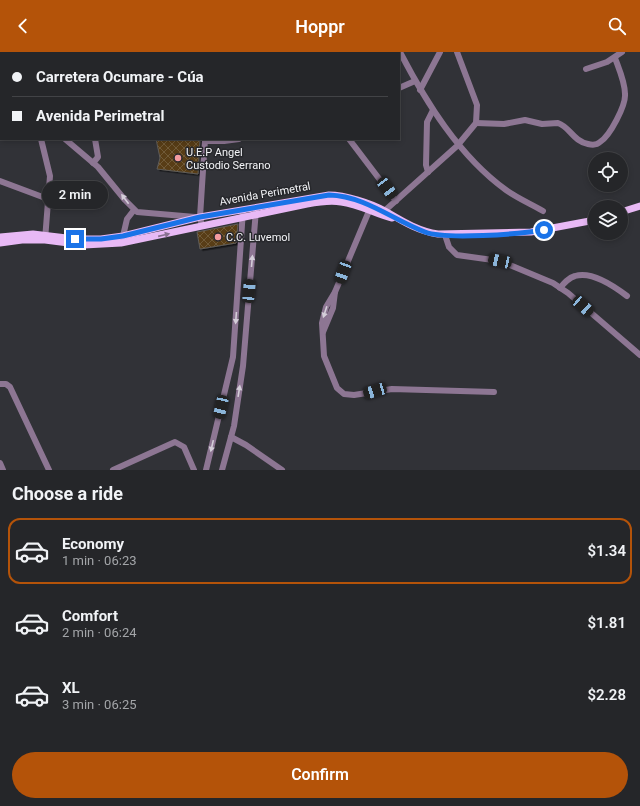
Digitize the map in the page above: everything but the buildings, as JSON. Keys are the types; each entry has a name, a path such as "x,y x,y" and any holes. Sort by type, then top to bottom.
{"main road":[{"name":"Avenida Perimetral","path":"0,243 45,238 91,240 123,236 200,217 329,195 345,197 426,232 445,235 531,232 556,229 588,222"},
{"name":"Avenida Perimetral","path":"0,237 23,234 98,245 121,243 330,201 342,202 369,211 382,213"},
{"path":"628,210 640,206"}],"street":[{"path":"400,52 420,90 433,110 481,168 506,190 543,211"},
{"path":"420,90 440,52"},
{"path":"382,213 459,143 473,128 476,122 477,105 457,52"},
{"path":"586,69 615,58 622,52"},
{"path":"476,122 504,124 525,120 542,124 558,123 579,141 588,144 599,143 604,139 625,102 625,88 615,58"},
{"path":"400,88 415,81"},
{"path":"428,172 426,165 427,122 433,110"},
{"path":"40,140 49,171 45,238"},
{"path":"66,140 93,163 134,210 150,214 200,217"},
{"path":"93,163 98,156 95,140"},
{"path":"202,226 200,217 205,140 232,140"},
{"path":"350,140 396,201"},
{"path":"0,181 48,199"},
{"path":"222,470 231,437 243,366 256,207"},
{"path":"123,236 127,220 134,210"},
{"path":"206,470 233,357 243,210"},
{"path":"369,211 335,292 333,308 322,334 323,350 335,385 344,394 365,394 392,389 494,392"},
{"path":"445,235 449,247 457,254 506,263 534,274 560,288 640,355"},
{"path":"560,288 569,278 581,275 594,277 627,296"},
{"path":"0,384 6,384 10,387 49,470"},
{"path":"231,437 246,445 282,470"},
{"path":"113,470 175,442 184,446 194,470"},
{"path":"0,463 4,470"}],"place":[{"name":"U.E.P Angel Custodio Serrano","path":"178,158"},
{"name":"C.C. Luvemol","path":"218,237"}],"route":[{"path":"75,239 91,240 123,236 200,217 322,195 336,195 345,197 384,211 394,218 426,232 438,234 503,234 544,230"}]}
